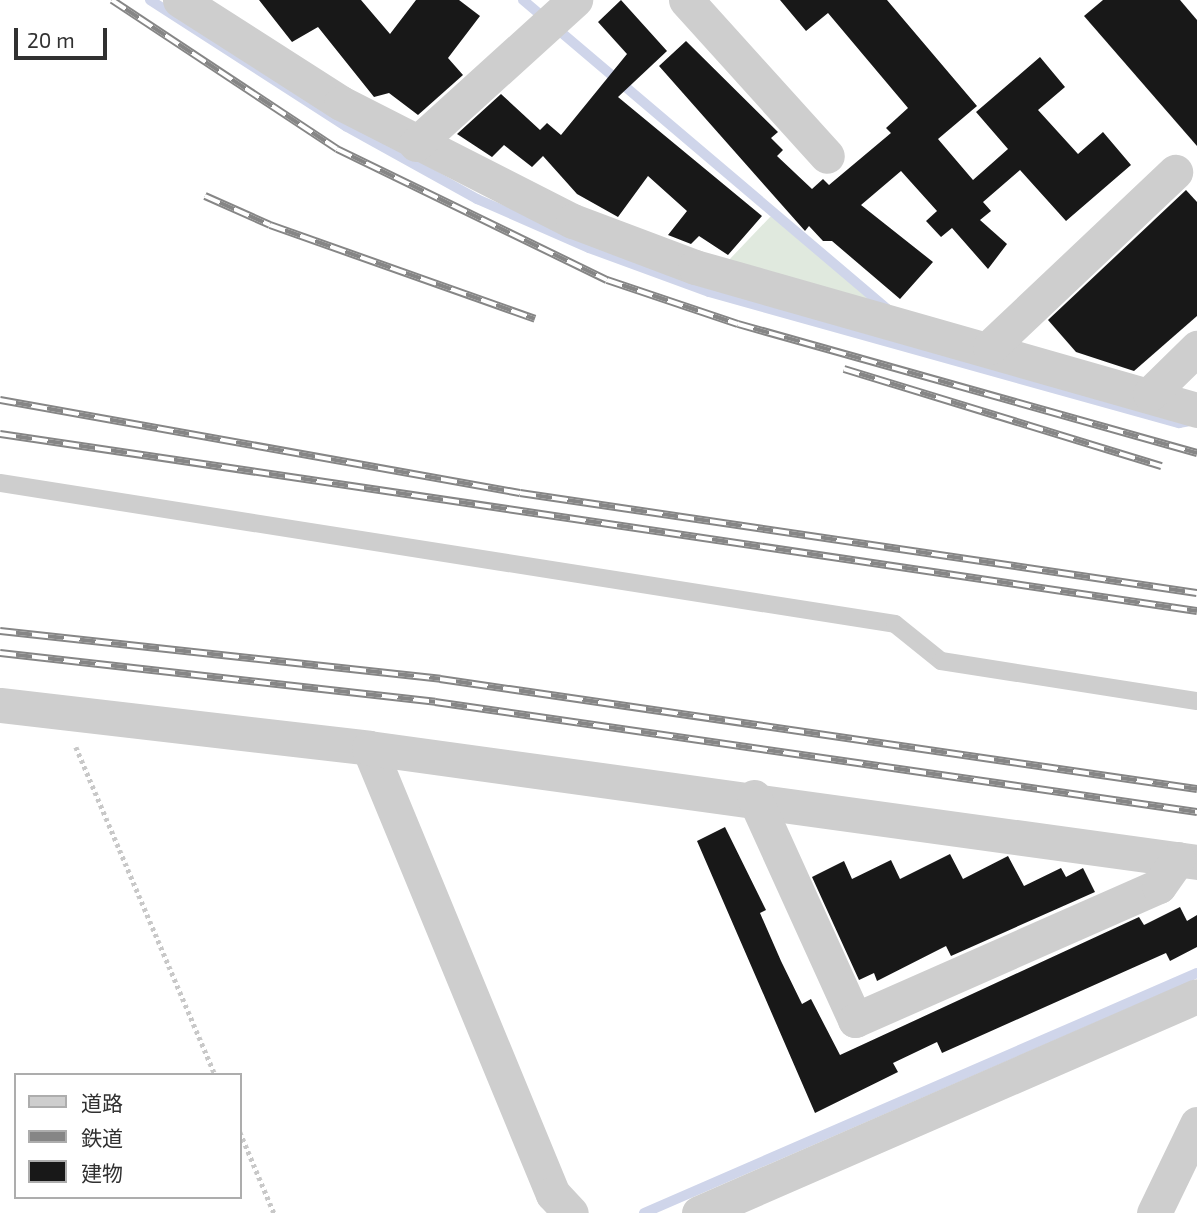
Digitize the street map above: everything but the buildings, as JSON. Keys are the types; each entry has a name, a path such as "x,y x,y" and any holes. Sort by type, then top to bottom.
{"street":[{"path":"180,0 416,144 573,221 695,267 990,347 1197,410"},
{"path":"416,144 575,0"},
{"path":"686,0 827,156"},
{"path":"990,347 1175,172"},
{"path":"1150,394 1197,348"},
{"path":"0,705 754,797 1187,861"},
{"path":"369,748 553,1194 571,1213"},
{"path":"754,797 855,1020 1159,886 1187,861"},
{"path":"699,1213 1194,1006"},
{"path":"1154,1213 1197,1124"}],"lane":[{"path":"0,483 895,624 941,661 1197,701"}],"path":[{"path":"61,712 214,1073"},
{"path":"242,1137 274,1213"}],"shaded area":[{"path":"771,216 875,302 728,261"}],"waterway":[{"path":"150,0 347,127 477,199 589,248 709,292 1179,423 1190,421"},
{"path":"523,0 887,309"},
{"path":"644,1213 1197,973"}],"railway":[{"path":"112,0 337,149 607,280 738,324 1197,453"},
{"path":"205,196 270,225 535,319"},
{"path":"844,369 1161,466"},
{"path":"0,400 520,493 1197,593"},
{"path":"0,434 1197,611"},
{"path":"0,631 440,679 1197,789"},
{"path":"0,653 435,702 1197,812"}]}
